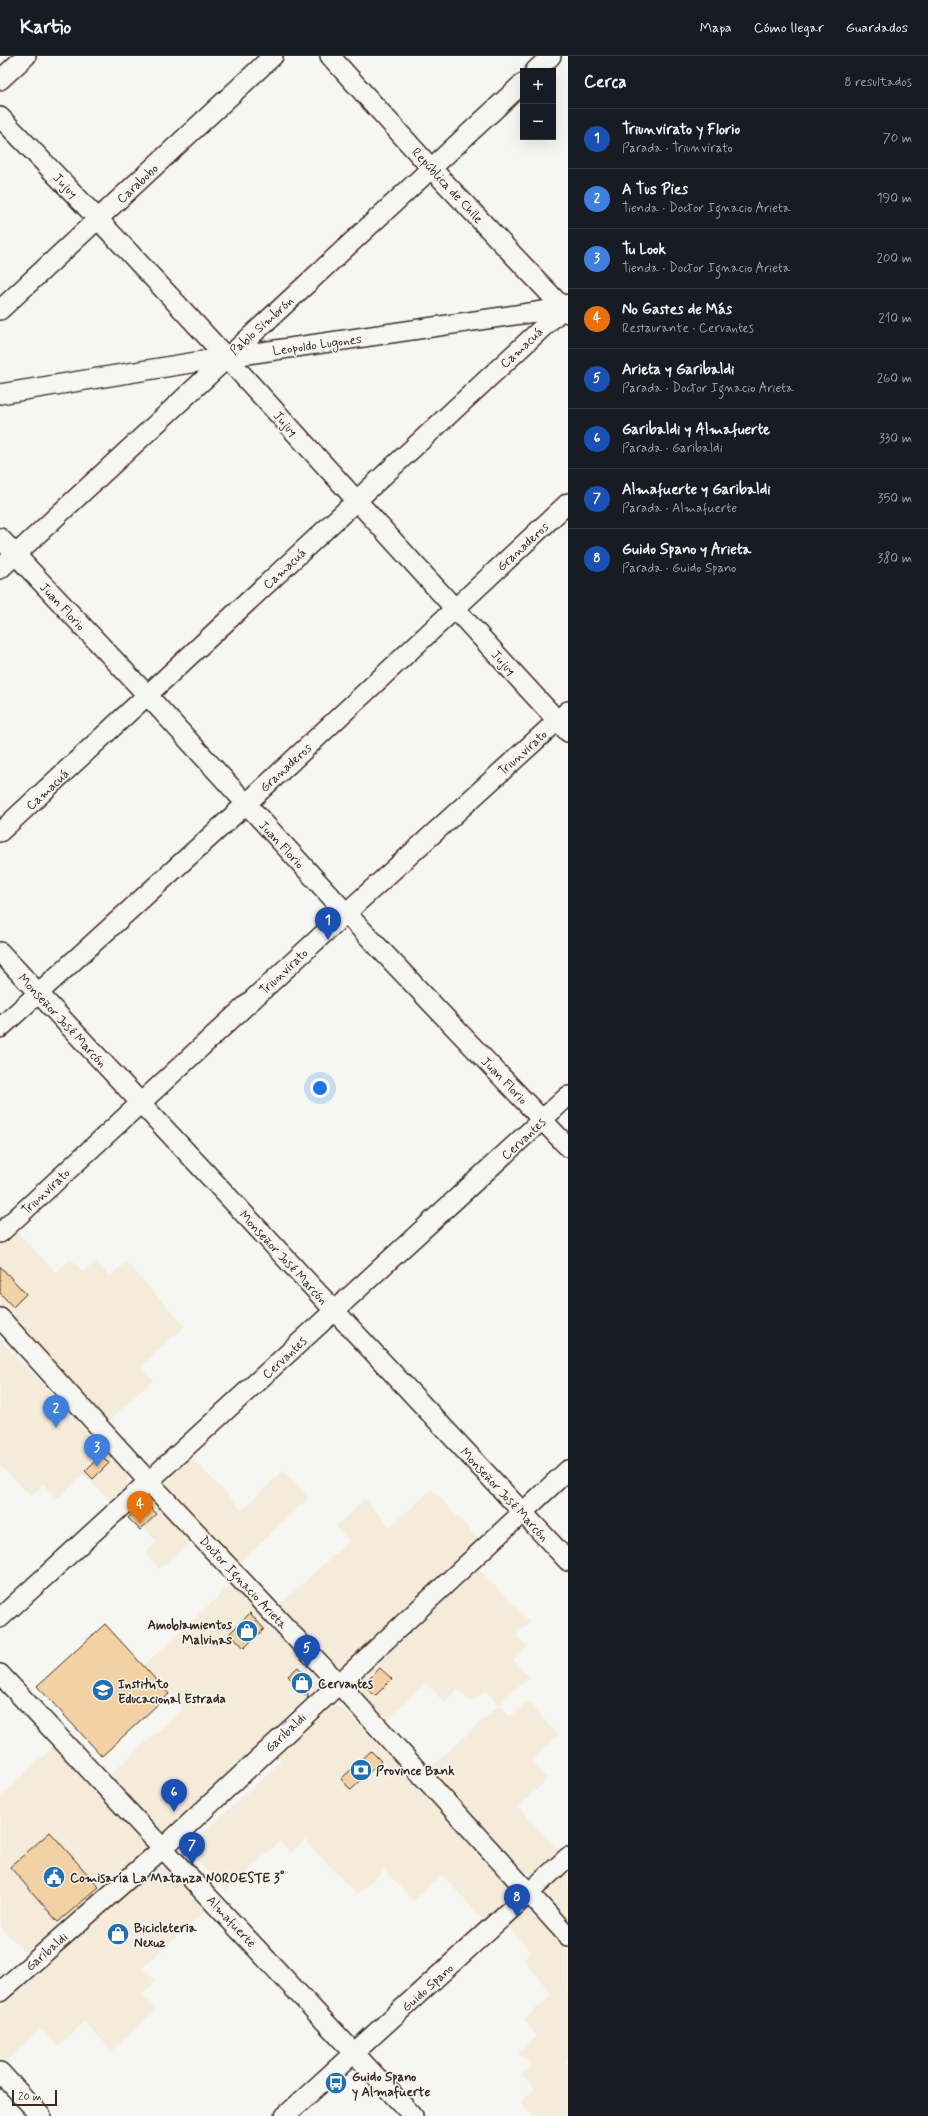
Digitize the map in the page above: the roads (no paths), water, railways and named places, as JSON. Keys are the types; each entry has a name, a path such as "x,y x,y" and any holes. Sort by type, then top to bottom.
{"street":[{"path":"0,80 26,56"},
{"name":"Carabobo","path":"0,310 273,56"},
{"name":"República de Chile","path":"330,56 432,169 566,308"},
{"path":"538,68 551,56"},
{"name":"Pablo Simbrón","path":"0,570 227,357 432,169 520,86"},
{"name":"Jujuy","path":"0,117 99,219 227,357 455,609 564,721"},
{"name":"Leopoldo Lugones","path":"0,394 227,357 566,308"},
{"name":"Camacuá","path":"0,832 148,696 355,500 566,308"},
{"name":"Granaderos","path":"0,1028 246,804 568,503"},
{"name":"Juan Florio","path":"0,538 148,696 346,913 568,1147"},
{"name":"Triunvirato","path":"0,1233 346,913 564,721"},
{"name":"Monseñor José Marcón","path":"0,952 568,1561"},
{"name":"Cervantes","path":"0,1618 568,1096"},
{"name":"Doctor Ignacio Arieta","path":"0,1318 149,1482 338,1683 528,1894 568,1936"},
{"name":"Garibaldi","path":"0,1992 163,1848 338,1683 568,1470"},
{"name":"Almafuerte","path":"0,1674 355,2052 413,2116"},
{"name":"Guido Spano","path":"285,2116 568,1857"},
{"path":"0,2072 41,2116"}],"place":[{"name":"Triunvirato y Florio","path":"328,940"},
{"name":"A Tus Pies","path":"56,1428"},
{"name":"Tu Look","path":"97,1467"},
{"name":"No Gastes de Más","path":"140,1524"},
{"name":"Amoblamientos Malvinas","path":"247,1631"},
{"name":"Arieta y Garibaldi","path":"307,1668"},
{"name":"Cervantes","path":"302,1683"},
{"name":"Instituto Educacional Estrada","path":"103,1690"},
{"name":"Province Bank","path":"361,1770"},
{"name":"Garibaldi y Almafuerte","path":"174,1812"},
{"name":"Almafuerte y Garibaldi","path":"192,1865"},
{"name":"Comisaría La Matanza NOROESTE 3°","path":"54,1877"},
{"name":"Guido Spano y Arieta","path":"517,1917"},
{"name":"Bicicleteria Nexuz","path":"118,1934"},
{"name":"Guido Spano y Almafuerte","path":"336,2083"}]}
